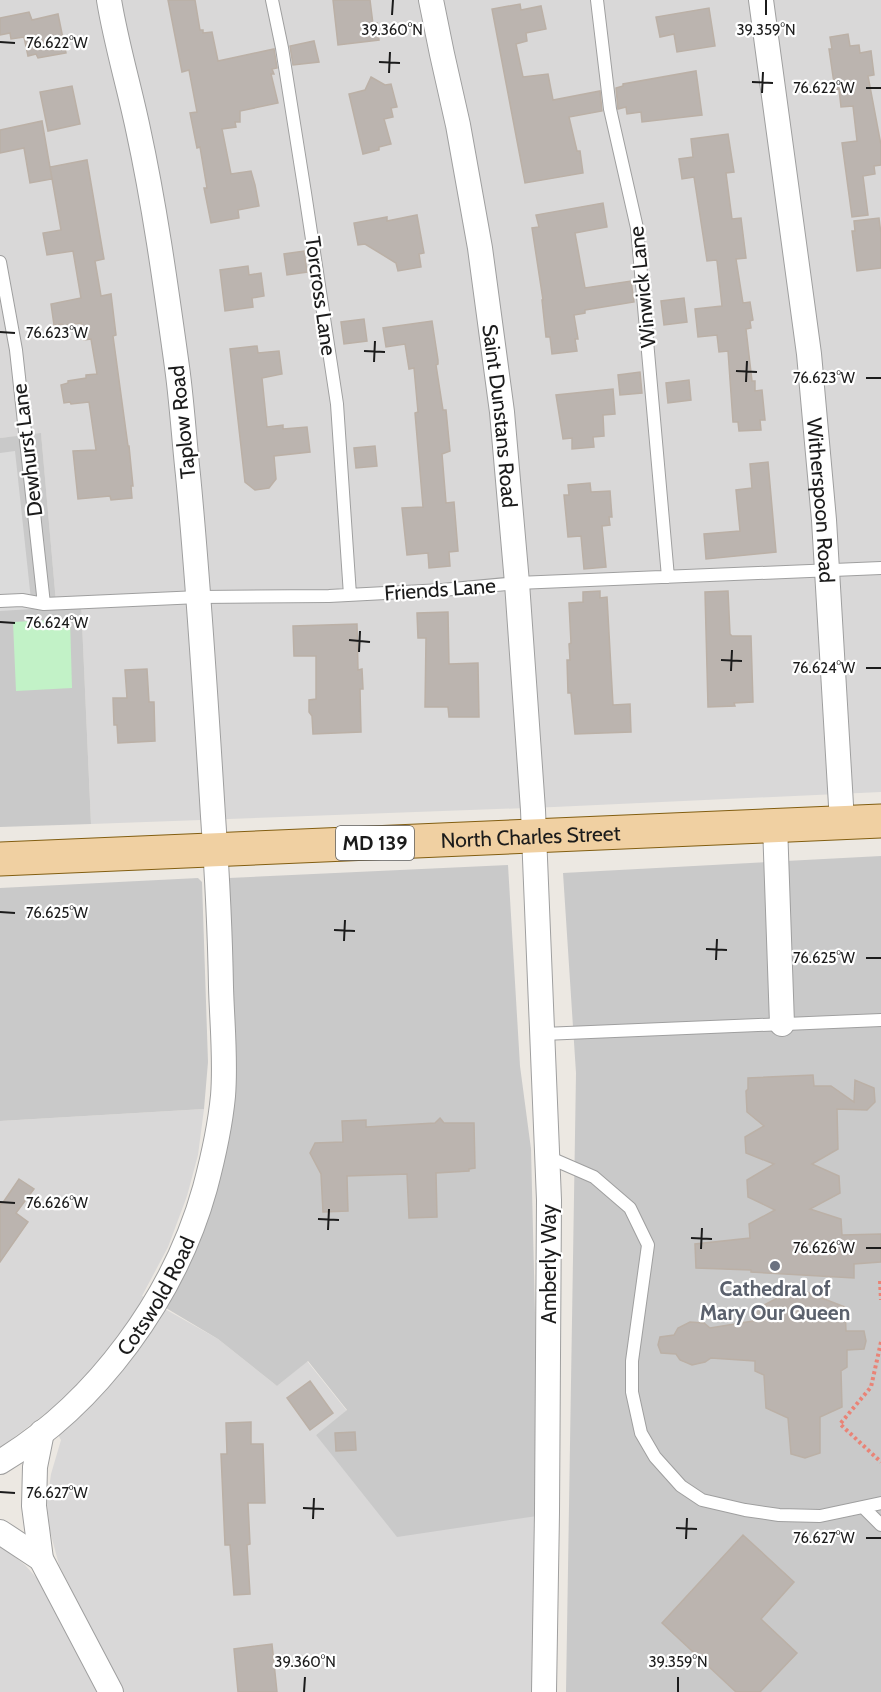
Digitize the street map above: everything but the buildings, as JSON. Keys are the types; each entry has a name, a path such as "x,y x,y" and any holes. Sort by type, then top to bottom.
{"main road":[{"name":"North Charles Street","path":"0,859 881,821"}],"street":[{"name":"Taplow Road","path":"109,0 139,131 178,370 199,597 216,850"},
{"name":"Saint Dunstans Road","path":"431,0 458,125 480,248 502,412 517,583 534,836"},
{"name":"Witherspoon Road","path":"761,0 809,354 827,572 842,822"},
{"path":"775,825 782,1024"},
{"name":"Amberly Way","path":"534,836 548,1157 544,1692"},
{"name":"Cotswold Road","path":"0,1462 42,1432 96,1383 137,1332 181,1252 204,1192 219,1121 224,1074 216,850"},
{"path":"42,1432 35,1467 34,1506 41,1559 111,1692"},
{"path":"0,1532 41,1559"}],"lane":[{"name":"Torcross Lane","path":"272,0 305,193 336,404 350,595"},
{"name":"Winwick Lane","path":"597,0 610,109 638,228 668,578"},
{"name":"Dewhurst Lane","path":"0,262 17,362 44,604"},
{"name":"Friends Lane","path":"0,601 22,600 44,604 199,597 350,595 517,583 881,568"},
{"path":"543,1034 881,1020"},
{"path":"548,1157 594,1177 630,1208 648,1245 632,1360 632,1392 641,1433 655,1457 681,1486 702,1500 779,1515 820,1516 881,1503"},
{"path":"864,1508 881,1525"}],"path":[{"path":"880,1281 881,1300"},
{"path":"881,1342 871,1387 840,1424 881,1462"}],"shaded area":[{"path":"0,0 881,0 881,792 91,824 81,601 56,602 41,434 0,438"},
{"path":"41,433 56,602 81,600 91,824 0,827 0,438"},
{"path":"15,451 32,609 0,611 0,453"},
{"name":"Cathedral of Mary Our Queen","path":"881,856 881,1692 566,1692 576,1073 563,873"},
{"path":"508,865 520,1066 531,1149 538,1436 537,1516 397,1537 316,1435 347,1410 308,1361 277,1386 218,1339 166,1308 203,1232 224,1163 234,1107 229,878"},
{"path":"198,878 202,882 208,1062 204,1109 0,1121 0,888"},
{"path":"204,1109 198,1155 187,1196 168,1247 142,1296 218,1339 277,1386 307,1361 347,1411 316,1435 537,1516 534,1692 123,1692 59,1565 50,1531 47,1503 51,1474 61,1440 46,1413 0,1448 0,1121"},
{"path":"0,1545 25,1565 43,1585 100,1692 0,1692"}],"green space":[{"path":"70,619 72,688 16,691 13,622"}],"place":[{"name":"Cathedral of Mary Our Queen","path":"775,1266"}]}
